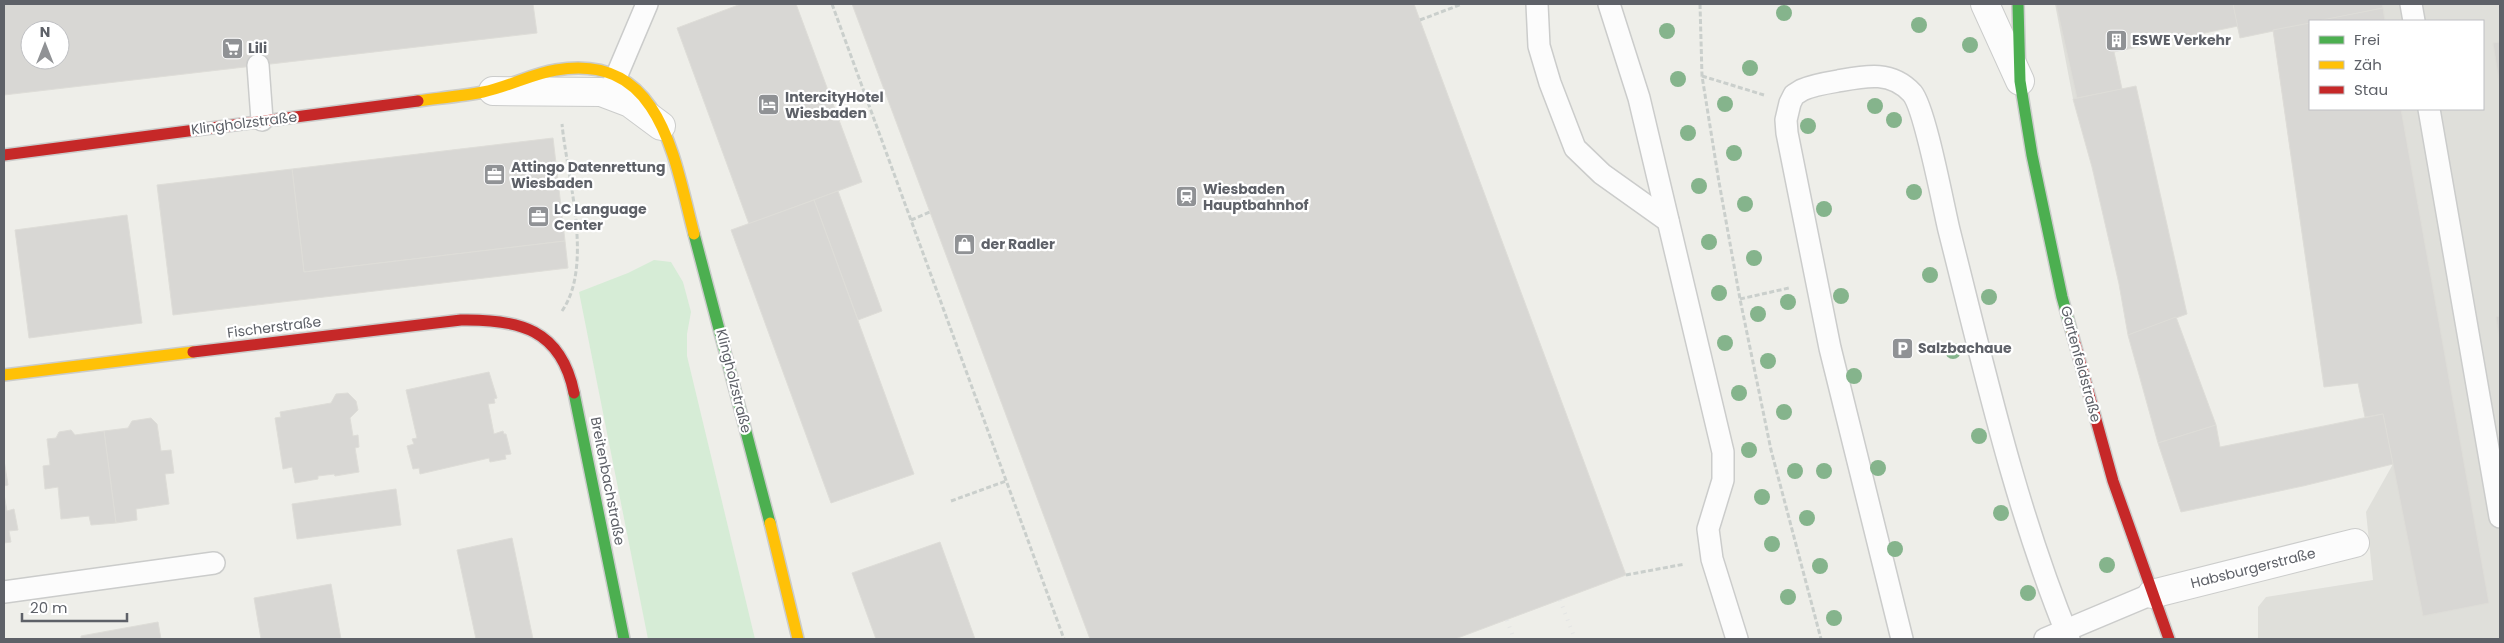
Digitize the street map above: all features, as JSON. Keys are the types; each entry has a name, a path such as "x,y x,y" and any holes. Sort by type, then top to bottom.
{"street":[{"name":"Gartenfeldstraße","path":"1985,4 2020,81"},
{"name":"Gartenfeldstraße","path":"2018,4 2020,81 2032,155 2062,297 2113,481 2169,639"},
{"name":"Klingholzstraße","path":"4,155 484,92 582,90 613,84 630,103 661,126 669,146 720,321 798,639"},
{"name":"Fischerstraße","path":"4,375 461,320 503,320 531,327 545,336"},
{"name":"Breitenbachstraße","path":"545,336 562,356 570,372 576,393 624,639"},
{"name":"Habsburgerstraße","path":"2152,594 2355,543"}],"lane":[{"path":"613,84 647,4"},
{"path":"1537,4 1539,46 1575,148 1602,174 1668,221"},
{"path":"1609,4 1639,98 1723,452 1723,480 1708,529 1712,559 1738,639"},
{"path":"2411,4 2414,20"},
{"path":"258,65 262,120"},
{"path":"1902,639 1849,431 1787,133 1786,120 1794,95 1811,86 1872,75 1882,76 1898,82 1912,93 1920,103 1952,239 2012,473 2037,552 2067,635"},
{"path":"2429,110 2500,517"},
{"path":"4,592 214,563"},
{"path":"2045,639 2067,635 2152,594"}],"path":[{"path":"832,4 1064,639"},
{"path":"1420,20 1462,4"},
{"path":"1700,4 1702,76 1718,182 1740,299 1771,450 1821,639"},
{"path":"1702,76 1790,103"},
{"path":"545,336 568,302 578,268 575,215 562,122"},
{"path":"911,220 930,212"},
{"path":"1740,299 1818,282"},
{"path":"951,501 1006,481"},
{"path":"1626,575 1712,559"}],"shaded area":[{"path":"2055,4 2500,4 2500,639 2258,639 2258,607 2266,597 2373,580 2366,512 2393,464 2383,414 2365,417 2358,383 2324,387 2273,31 2240,38 2237,26 2114,52 2122,89 2073,99"}],"green space":[{"path":"654,260 671,262 683,282 691,312 687,334 687,356 755,639 648,639 579,292 628,273"}],"building":[{"name":"Lili","path":"4,4 533,4 537,33 4,95"},
{"name":"IntercityHotel Wiesbaden","path":"741,4 796,4 862,182 749,224 677,28"},
{"name":"Wiesbaden Hauptbahnhof","path":"852,4 1414,4 1626,575 1455,639 1090,639"},
{"name":"ESWE Verkehr","path":"2056,4 2233,4 2238,26 2114,52 2122,89 2077,98"},
{"path":"2233,4 2382,4 2383,8 2326,20 2309,20 2309,24 2240,38"},
{"path":"2383,8 2385,20 2322,20"},
{"path":"2309,23 2309,110 2401,110 2489,603 2423,616 2383,414 2365,417 2358,383 2324,387 2273,30"},
{"path":"2500,42 2500,87 2493,43"},
{"path":"2136,86 2187,314 2128,335 2119,284 2092,167 2073,99"},
{"path":"553,138 565,241 304,272 292,169"},
{"path":"292,169 304,272 565,241 568,268 173,315 157,185"},
{"path":"838,191 882,311 858,320 814,200"},
{"path":"814,200 914,474 831,503 731,230"},
{"path":"127,215 142,323 29,338 15,230"},
{"path":"2500,316 2500,343 2496,317"},
{"path":"2176,317 2216,425 2158,443 2128,335"},
{"path":"489,372 497,398 494,399 495,403 488,404 494,434 503,431 506,434 511,454 505,455 506,459 490,462 489,458 420,474 419,468 413,469 407,446 414,444 412,439 417,438 406,390"},
{"path":"348,393 356,401 358,410 350,418 353,436 358,435 359,447 355,448 359,472 335,476 334,474 318,476 318,479 295,483 292,467 283,469 275,418 281,417 280,412 331,403 336,394"},
{"path":"2383,414 2393,464 2303,486 2181,512 2158,443 2216,425 2220,447"},
{"path":"151,418 157,424 161,451 171,450 174,473 165,474 169,504 136,509 137,520 116,523 104,431 128,428 132,421"},
{"path":"71,430 75,435 104,431 116,523 91,525 89,516 61,519 58,487 45,489 43,466 50,465 47,439 56,438 59,432"},
{"path":"4,460 8,485 4,486"},
{"path":"396,489 401,525 297,539 292,504"},
{"path":"4,494 7,511 14,509 18,530 9,531 11,542 4,543"},
{"path":"512,538 533,639 476,639 457,550"},
{"path":"940,542 975,639 876,639 852,573"},
{"path":"331,584 341,639 261,639 254,598"},
{"path":"158,622 161,639 81,639 81,636"}],"railway":[{"path":"1560,600 1575,639"},
{"path":"1507,620 1514,639"}],"traffic: fast":[{"path":"2018,4 2020,81 2032,155 2062,297 2072,333"},
{"path":"694,234 770,523"},
{"path":"574,393 624,639"}],"traffic: slow":[{"path":"418,101 483,92 556,70 591,69 619,77 641,94 657,117 679,174 694,234"},
{"path":"4,375 193,352"},
{"path":"770,523 798,639"}],"traffic: jam":[{"path":"4,155 418,101"},
{"path":"193,352 461,320 501,322 534,332 548,342 559,354 568,371 574,393"},
{"path":"2072,333 2113,481 2169,639"}],"place":[{"name":"ESWE Verkehr","path":"2116,40"},
{"name":"Lili","path":"232,48"},
{"name":"IntercityHotel Wiesbaden","path":"769,105"},
{"name":"Attingo Datenrettung Wiesbaden","path":"495,175"},
{"name":"Wiesbaden Hauptbahnhof","path":"1187,197"},
{"name":"LC Language Center","path":"538,217"},
{"name":"der Radler","path":"965,244"},
{"name":"Salzbachaue","path":"1902,348"}]}
